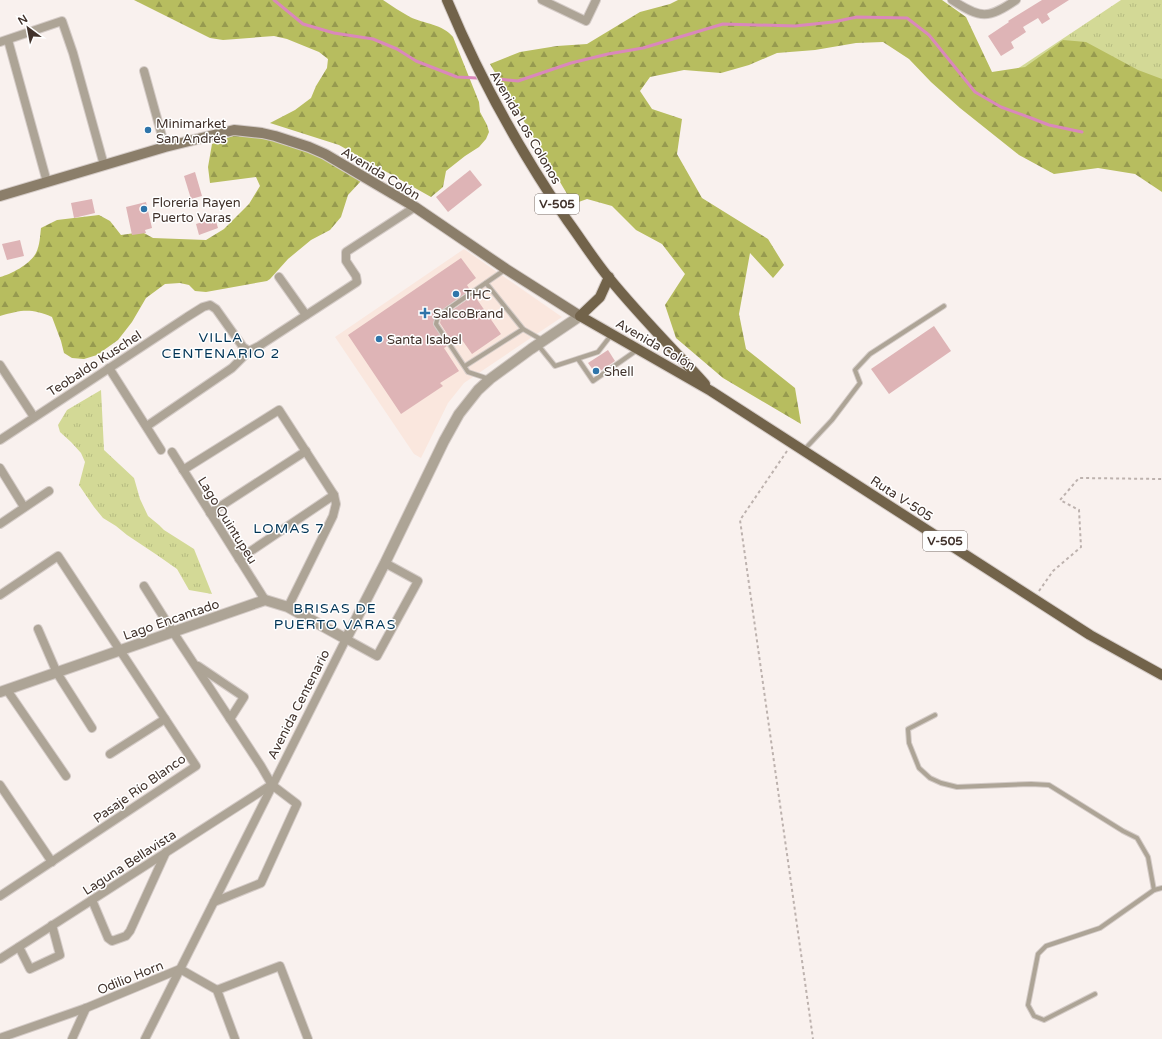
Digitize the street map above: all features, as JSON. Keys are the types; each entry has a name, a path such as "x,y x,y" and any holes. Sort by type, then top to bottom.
{"main road":[{"name":"Avenida Los Colonos","path":"447,0 475,62 514,134 556,204 609,278 712,391"},
{"name":"Avenida Colón","path":"0,196 165,147 234,130 275,136 298,143 325,154 415,207 506,269 580,316 712,391"},
{"path":"580,316 600,297 609,278"},
{"name":"Ruta V-505","path":"712,391 1090,634 1162,675"}],"street":[{"path":"542,0 586,21 596,0"},
{"path":"952,0 973,13 986,14 994,13 1016,0"},
{"path":"47,182 4,41 62,21 73,53 104,165"},
{"path":"144,71 165,147"},
{"path":"147,426 232,368 249,351 259,346 356,282 356,276 346,261 346,252 415,207"},
{"path":"279,277 306,315"},
{"name":"Teobaldo Kuschel","path":"0,440 203,307 210,305 216,309 242,347 249,351"},
{"name":"Avenida Centenario","path":"146,1036 451,427 468,402 490,379 580,316"},
{"path":"0,365 34,417"},
{"path":"109,368 161,450"},
{"path":"183,470 279,410 334,495 336,504 333,516 288,607"},
{"path":"210,513 306,451"},
{"name":"Lago Quintupeu","path":"172,452 264,600"},
{"path":"0,468 24,507"},
{"path":"0,524 48,491"},
{"path":"239,559 334,495"},
{"path":"0,595 58,556 165,719 110,754"},
{"path":"264,600 288,607 377,656 418,581 384,563"},
{"path":"144,586 272,784 297,804 261,883 214,902"},
{"name":"Lago Encantado","path":"2,690 57,673 264,600"},
{"path":"38,630 57,673 92,728"},
{"path":"194,664 244,697 230,718"},
{"path":"2,690 66,776"},
{"name":"Pasaje Río Blanco","path":"52,862 196,766 165,719"},
{"name":"Laguna Bellavista","path":"0,960 272,784"},
{"path":"0,785 52,862 0,896"},
{"path":"92,900 108,938 112,941 126,936 130,931 166,852"},
{"path":"19,947 30,969 60,956 52,925"},
{"path":"235,1039 217,990 280,966 308,1039"},
{"name":"Odilio Horn","path":"0,1038 86,1008 180,970 217,990"},
{"path":"72,1039 86,1008"},
{"path":"146,1036 155,1039"}],"lane":[{"path":"490,379 468,372 436,324 438,316 506,269"},
{"path":"486,283 523,329 541,343 554,366 598,352 612,334"},
{"path":"803,450 832,420 860,383 855,370 870,354 944,306"},
{"path":"465,366 523,329"},
{"path":"578,359 593,381 638,349"},
{"path":"935,715 908,729 909,744 914,757 919,768 930,778 941,783 957,787 1031,784 1049,785 1123,831 1137,838 1148,857 1154,890"},
{"path":"1095,994 1044,1020 1034,1016 1028,1005 1038,954 1046,946 1100,928 1154,890 1162,888"}],"path":[{"path":"792,443 740,520 813,1039"},
{"path":"1034,598 1053,571 1081,547 1079,510 1060,500 1079,478 1162,479"}],"shaded area":[{"path":"464,249 562,317 464,383 448,403 421,458 414,454 335,337"}],"green space":[{"path":"134,0 383,0 410,17 444,29 453,37 479,102 480,112 489,132 486,139 479,147 446,171 443,187 431,197 339,145 270,123 295,110 311,98 316,86 327,68 328,59 319,52 287,39 274,36 223,40 210,38"},
{"path":"678,0 942,0 966,17 992,72 1025,67 1063,40 1086,42 1138,70 1162,79 1162,192 1135,174 1098,168 1054,174 1019,155 960,108 931,82 909,59 883,42 856,43 815,50 777,53 749,65 721,73 684,70 650,77 640,91 652,109 682,119 677,154 702,198 768,239 784,265 773,278 750,253 739,314 746,349 795,388 801,424 723,378 676,338 665,305 685,274 662,244 636,230 612,206 587,199 573,204 490,64 520,52 557,46 587,44 640,12 670,4"},
{"path":"1121,0 1162,0 1162,107 1008,75"},
{"path":"250,129 333,159 361,181 348,195 341,217 330,230 311,240 288,259 270,279 267,281 206,292 195,291 189,285 180,283 165,284 146,298 132,322 118,340 97,355 84,359 72,358 64,353 52,317 32,311 14,312 0,316 0,277 10,274 30,261 37,250 41,228 57,220 99,215 110,221 121,235 142,232 153,238 206,240 224,229 249,204 260,186 256,177 210,183 208,167 212,144"},
{"path":"101,390 104,450 134,478 140,499 148,516 164,530 194,549 212,594 189,590 177,569 103,518 79,485 85,462 81,453 60,432 58,425 67,410"}],"building":[{"path":"1042,0 1069,0 1047,14 1050,19 1042,24 1038,18 1023,27 1026,32 1011,42 1014,48 1001,56 988,36 1009,22 1008,21"},
{"path":"470,170 482,185 448,212 436,197"},
{"path":"195,172 202,196 191,199 184,176"},
{"path":"92,199 95,213 74,218 71,203"},
{"path":"146,202 152,228 145,230 146,233 132,235 126,207"},
{"path":"215,218 218,228 199,235 196,224"},
{"path":"20,240 24,256 7,260 2,244"},
{"path":"461,258 476,278 467,285 470,290 436,314 433,324 447,346 444,348 459,371 440,383 443,386 401,414 348,335"},
{"path":"474,295 501,334 472,354 460,337 453,343 440,323 441,318"},
{"path":"934,326 951,351 889,394 871,369"},
{"path":"608,350 615,361 596,374 588,363"}],"waterway":[{"path":"274,0 303,24 334,33 373,39 397,49 416,61 457,77 477,78"},
{"path":"498,79 518,81 571,63 608,54 643,48 723,24 795,26 833,22 857,17 907,18 929,35 975,92 1001,107 1049,125 1082,132"}],"place":[{"name":"Minimarket San Andrés","path":"148,130"},
{"name":"Floreria Rayen Puerto Varas","path":"144,209"},
{"name":"THC","path":"456,294"},
{"name":"SalcoBrand","path":"425,313"},
{"name":"Santa Isabel","path":"379,339"},
{"name":"Shell","path":"596,371"}],"district":[{"name":"VILLA CENTENARIO 2","path":"221,346"},
{"name":"LOMAS 7","path":"289,528"},
{"name":"BRISAS DE PUERTO VARAS","path":"335,616"}]}
